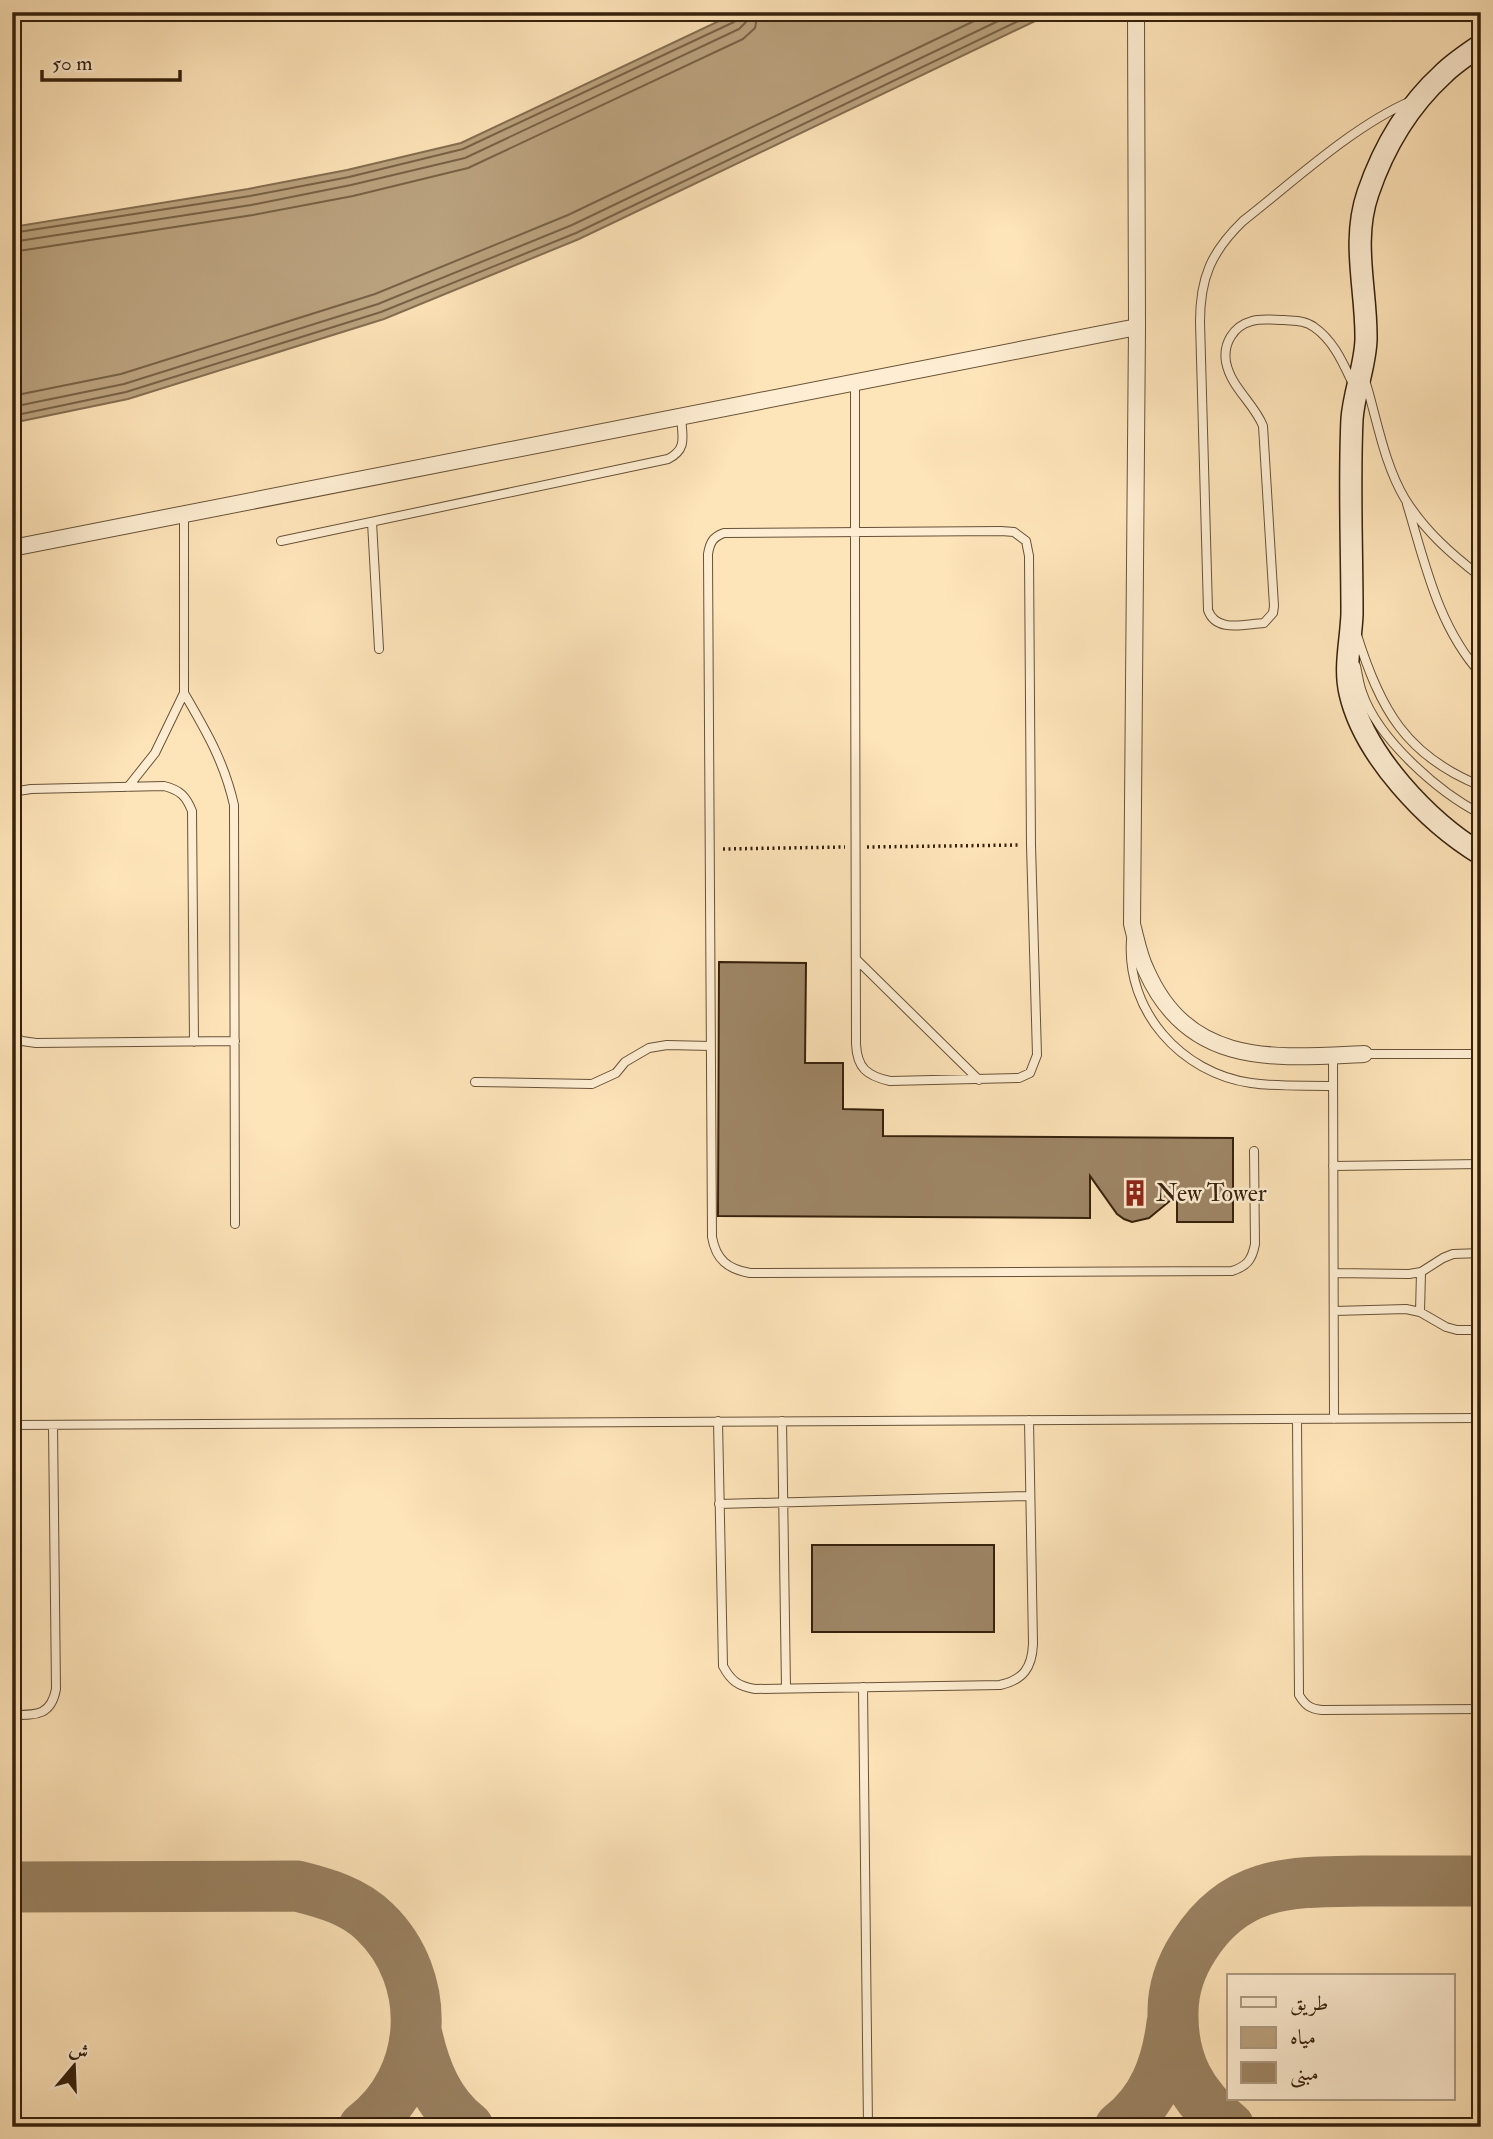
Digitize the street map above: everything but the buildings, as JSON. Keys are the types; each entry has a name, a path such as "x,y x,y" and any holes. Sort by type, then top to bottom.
{"street":[{"path":"1136,12 1137,327 1132,923 1144,967 1154,987 1181,1021 1218,1045 1260,1056 1364,1054"},
{"path":"1481,45 1444,72 1421,97 1378,164 1366,197 1360,232 1366,342 1352,416 1351,629 1347,668 1350,694 1358,715 1377,752 1401,786 1430,817 1481,854"},
{"path":"12,548 1137,327"}],"lane":[{"path":"1421,97 1377,118 1243,221 1227,237 1205,276 1200,299 1200,322 1208,610 1216,623 1224,625 1264,623 1273,613 1274,606 1263,426 1257,411 1236,387 1229,373 1226,346 1241,325 1254,320 1312,324 1360,380 1392,470 1405,498 1441,612 1453,637 1481,674"},
{"path":"855,382 855,532 855,847 856,1057 863,1069 874,1078 890,1081 1019,1078 1030,1073 1037,1055 1031,845 1029,555 1026,541 1014,532 1000,531 855,532 724,533 715,537 710,544 708,613 712,1237 715,1252 723,1263 736,1271 750,1273 1232,1271 1244,1267 1253,1257 1254,1151"},
{"path":"281,541 668,459 677,455 682,447 681,416"},
{"path":"1405,498 1429,531 1449,552 1481,576"},
{"path":"128,787 155,753 184,693 184,514"},
{"path":"372,522 379,649"},
{"path":"1351,629 1388,713 1409,740 1436,763 1481,786"},
{"path":"1351,629 1362,694 1377,721 1399,750 1447,792 1481,814"},
{"path":"184,693 216,748 228,776 234,805 235,1224"},
{"path":"1399,750 1409,740"},
{"path":"12,796 18,791 32,789 164,786 177,789 187,798 192,811 194,1042"},
{"path":"1132,923 1130,953 1137,992 1157,1029 1183,1054 1216,1073 1252,1084 1332,1086"},
{"path":"856,959 979,1080"},
{"path":"12,1035 22,1041 36,1043 235,1041"},
{"path":"475,1082 592,1084 615,1073 636,1054 649,1048 667,1045 711,1046"},
{"path":"1364,1054 1481,1054"},
{"path":"1333,1055 1334,1419"},
{"path":"1334,1166 1481,1164"},
{"path":"1334,1273 1409,1274 1421,1272 1453,1254 1481,1253"},
{"path":"1420,1312 1421,1272"},
{"path":"1334,1311 1406,1309 1420,1312 1446,1327 1481,1330"},
{"path":"12,1425 1481,1418"},
{"path":"718,1421 723,1666 729,1679 741,1686 786,1688 1000,1685 1014,1682 1026,1672 1033,1651 1029,1420"},
{"path":"1297,1420 1298,1695 1312,1709 1322,1710 1481,1709"},
{"path":"782,1421 786,1688"},
{"path":"12,1715 45,1712 54,1702 56,1689 53,1425"},
{"path":"719,1504 1030,1496"},
{"path":"863,1687 868,2127"}],"path":[{"path":"711,849 1031,845"}],"water":[{"path":"738,12 1054,12 579,239 384,319 128,399 12,423 12,227 248,189 347,170 461,143"}],"taxiway":[{"path":"1229,2127 1204,2103 1186,2077 1176,2047 1174,2030 1174,1994 1182,1969 1210,1924 1247,1896 1290,1884 1337,1881 1481,1881"},
{"path":"12,1887 297,1886 358,1908 375,1922 394,1945 407,1971 415,1999 416,2027 412,2056 401,2082 386,2106 364,2127"},
{"path":"1120,2127 1142,2106 1157,2081 1167,2053 1172,2023"},
{"path":"417,2035 434,2085 449,2108 468,2127"}],"place":[{"name":"New Tower","path":"1135,1193"}]}
